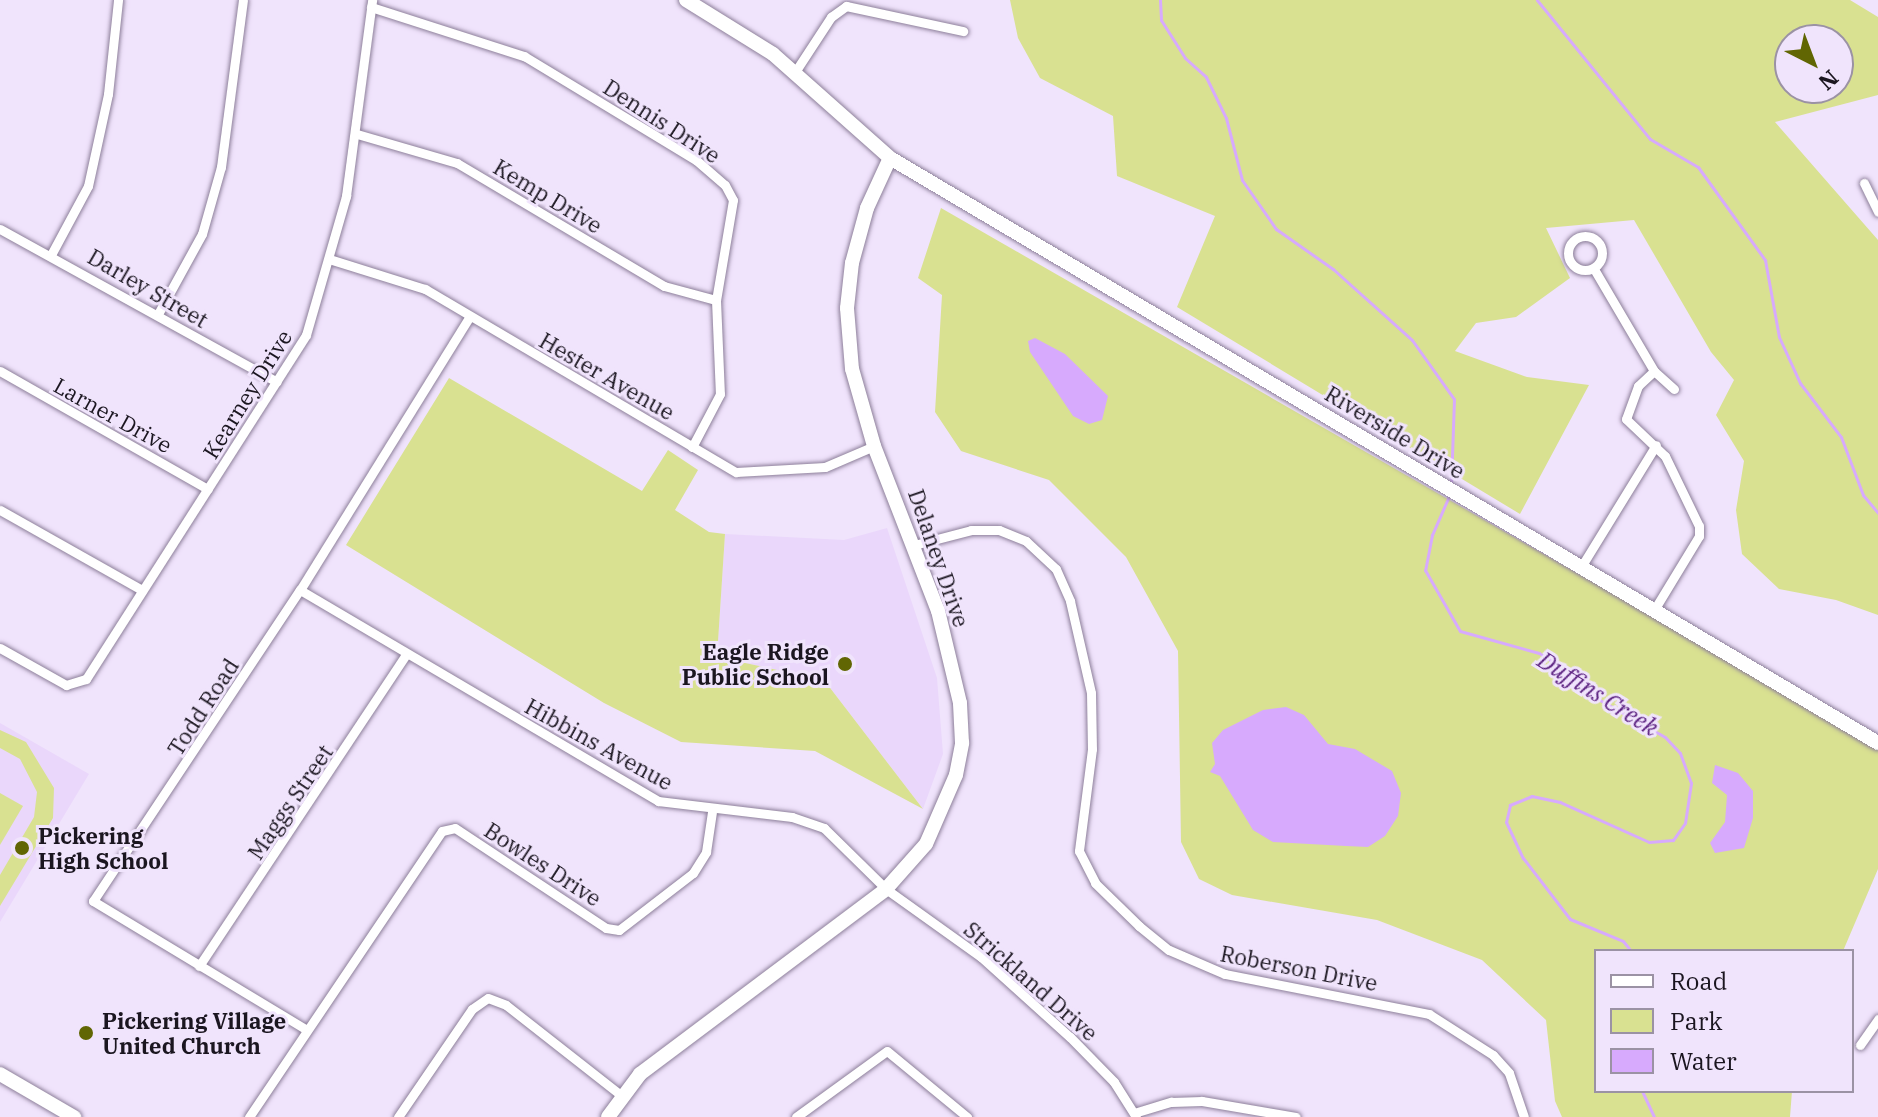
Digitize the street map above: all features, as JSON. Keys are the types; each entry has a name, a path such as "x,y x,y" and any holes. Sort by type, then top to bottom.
{"street":[{"path":"52,253 88,186 108,94 118,0"},
{"path":"158,314 202,234 221,167 243,0"},
{"name":"Riverside Drive","path":"686,0 795,72 890,158 1878,743"},
{"name":"Kearney Drive","path":"0,648 66,685 76,686 86,679 306,335 329,259 357,134 371,4"},
{"name":"Dennis Drive","path":"371,4 514,51 696,160 733,200 716,300 720,394 692,447"},
{"path":"795,72 831,17 846,6 963,31"},
{"name":"Kemp Drive","path":"357,134 457,163 664,286 716,300"},
{"name":"Delaney Drive","path":"608,1117 640,1074 886,889 926,844 943,816 962,743 960,703 938,611 874,446 852,369 847,308 861,229 890,158"},
{"path":"1864,183 1878,212"},
{"name":"Darley Street","path":"0,229 52,253 277,382"},
{"name":"Hester Avenue","path":"329,259 425,289 736,472 825,467 874,446"},
{"path":"1594,269 1654,371 1674,389"},
{"name":"Todd Road","path":"307,1030 93,901 300,590 470,316"},
{"name":"Larner Drive","path":"0,371 208,489"},
{"path":"1654,371 1638,386 1625,413 1631,428 1656,445 1699,526 1699,536 1654,610"},
{"path":"1581,567 1656,445"},
{"path":"0,510 142,590"},
{"name":"Roberson Drive","path":"914,545 971,530 999,530 1026,541 1056,569 1070,601 1091,693 1092,749 1079,851 1095,883 1139,926 1169,950 1225,974 1429,1014 1493,1055 1509,1073 1524,1117"},
{"name":"Hibbins Avenue","path":"300,590 650,797 712,812 810,822 835,837 886,889"},
{"name":"Maggs Street","path":"199,966 406,655"},
{"name":"Bowles Drive","path":"249,1117 442,831 455,828 606,928 619,930 693,873 706,852 712,812"},
{"name":"Strickland Drive","path":"886,889 981,957 1070,1037 1114,1082 1135,1115"},
{"path":"398,1117 472,1009 488,998 506,1005 622,1096"},
{"path":"1860,1045 1878,1019"},
{"path":"796,1117 887,1051 967,1117"},
{"path":"0,1074 74,1117"},
{"path":"1135,1115 1171,1102 1202,1101 1296,1117"}],"shaded area":[{"name":"Eagle Ridge Public School","path":"887,528 937,678 943,754 923,809 824,680 717,657 725,534 844,540"},
{"name":"Pickering High School","path":"0,723 89,774 0,922"}],"green space":[{"path":"1010,0 1850,0 1878,17 1878,95 1854,101 1854,24 1774,24 1774,104 1844,104 1775,122 1878,240 1878,615 1836,600 1779,589 1742,554 1736,510 1744,461 1716,415 1734,380 1711,352 1634,220 1546,228 1570,278 1516,317 1476,323 1455,351 1527,377 1589,385 1520,514 1177,307 1215,216 1117,176 1113,116 1040,78 1018,38"},
{"path":"941,208 1878,746 1878,869 1844,949 1594,949 1594,1093 1792,1093 1790,1117 1562,1117 1555,1101 1546,1020 1482,960 1377,920 1232,895 1199,879 1181,842 1178,651 1126,557 1049,480 961,451 935,412 942,295 918,278"},
{"path":"449,378 642,491 668,450 698,470 675,510 709,532 725,534 717,657 824,680 923,809 815,751 681,742 604,703 346,545"},
{"path":"0,730 26,742 54,788 53,818 0,906 0,875 34,817 37,792 20,759 0,748"},
{"path":"0,793 23,806 0,845"}],"water":[{"path":"1035,338 1065,354 1108,396 1102,420 1089,424 1073,416 1030,352 1028,341"},
{"path":"1286,707 1304,715 1328,744 1355,749 1392,771 1401,793 1398,816 1385,836 1368,847 1346,846 1273,842 1253,830 1220,776 1210,772 1215,764 1212,743 1223,730 1263,710"},
{"path":"1715,765 1738,773 1753,791 1753,818 1744,848 1715,853 1710,843 1725,822 1727,795 1712,783"}],"waterway":[{"name":"Duffins Creek","path":"1160,0 1161,20 1185,58 1206,77 1226,118 1242,180 1276,229 1333,269 1412,340 1454,399 1451,485"},
{"path":"1537,0 1650,139 1698,167 1765,260 1779,337 1800,383 1841,437 1863,495 1878,513"},
{"name":"Duffins Creek","path":"1449,496 1432,535 1425,570 1460,631 1539,653 1573,674 1598,699 1665,737 1680,753 1691,783 1685,823 1673,840 1649,842 1560,802 1532,796 1510,805 1506,822 1523,858 1570,919 1623,941 1629,949"},
{"name":"Duffins Creek","path":"1643,1093 1654,1117"}],"place":[{"name":"Eagle Ridge Public School","path":"845,664"},
{"name":"Pickering High School","path":"22,848"},
{"name":"Pickering Village United Church","path":"86,1033"}]}
